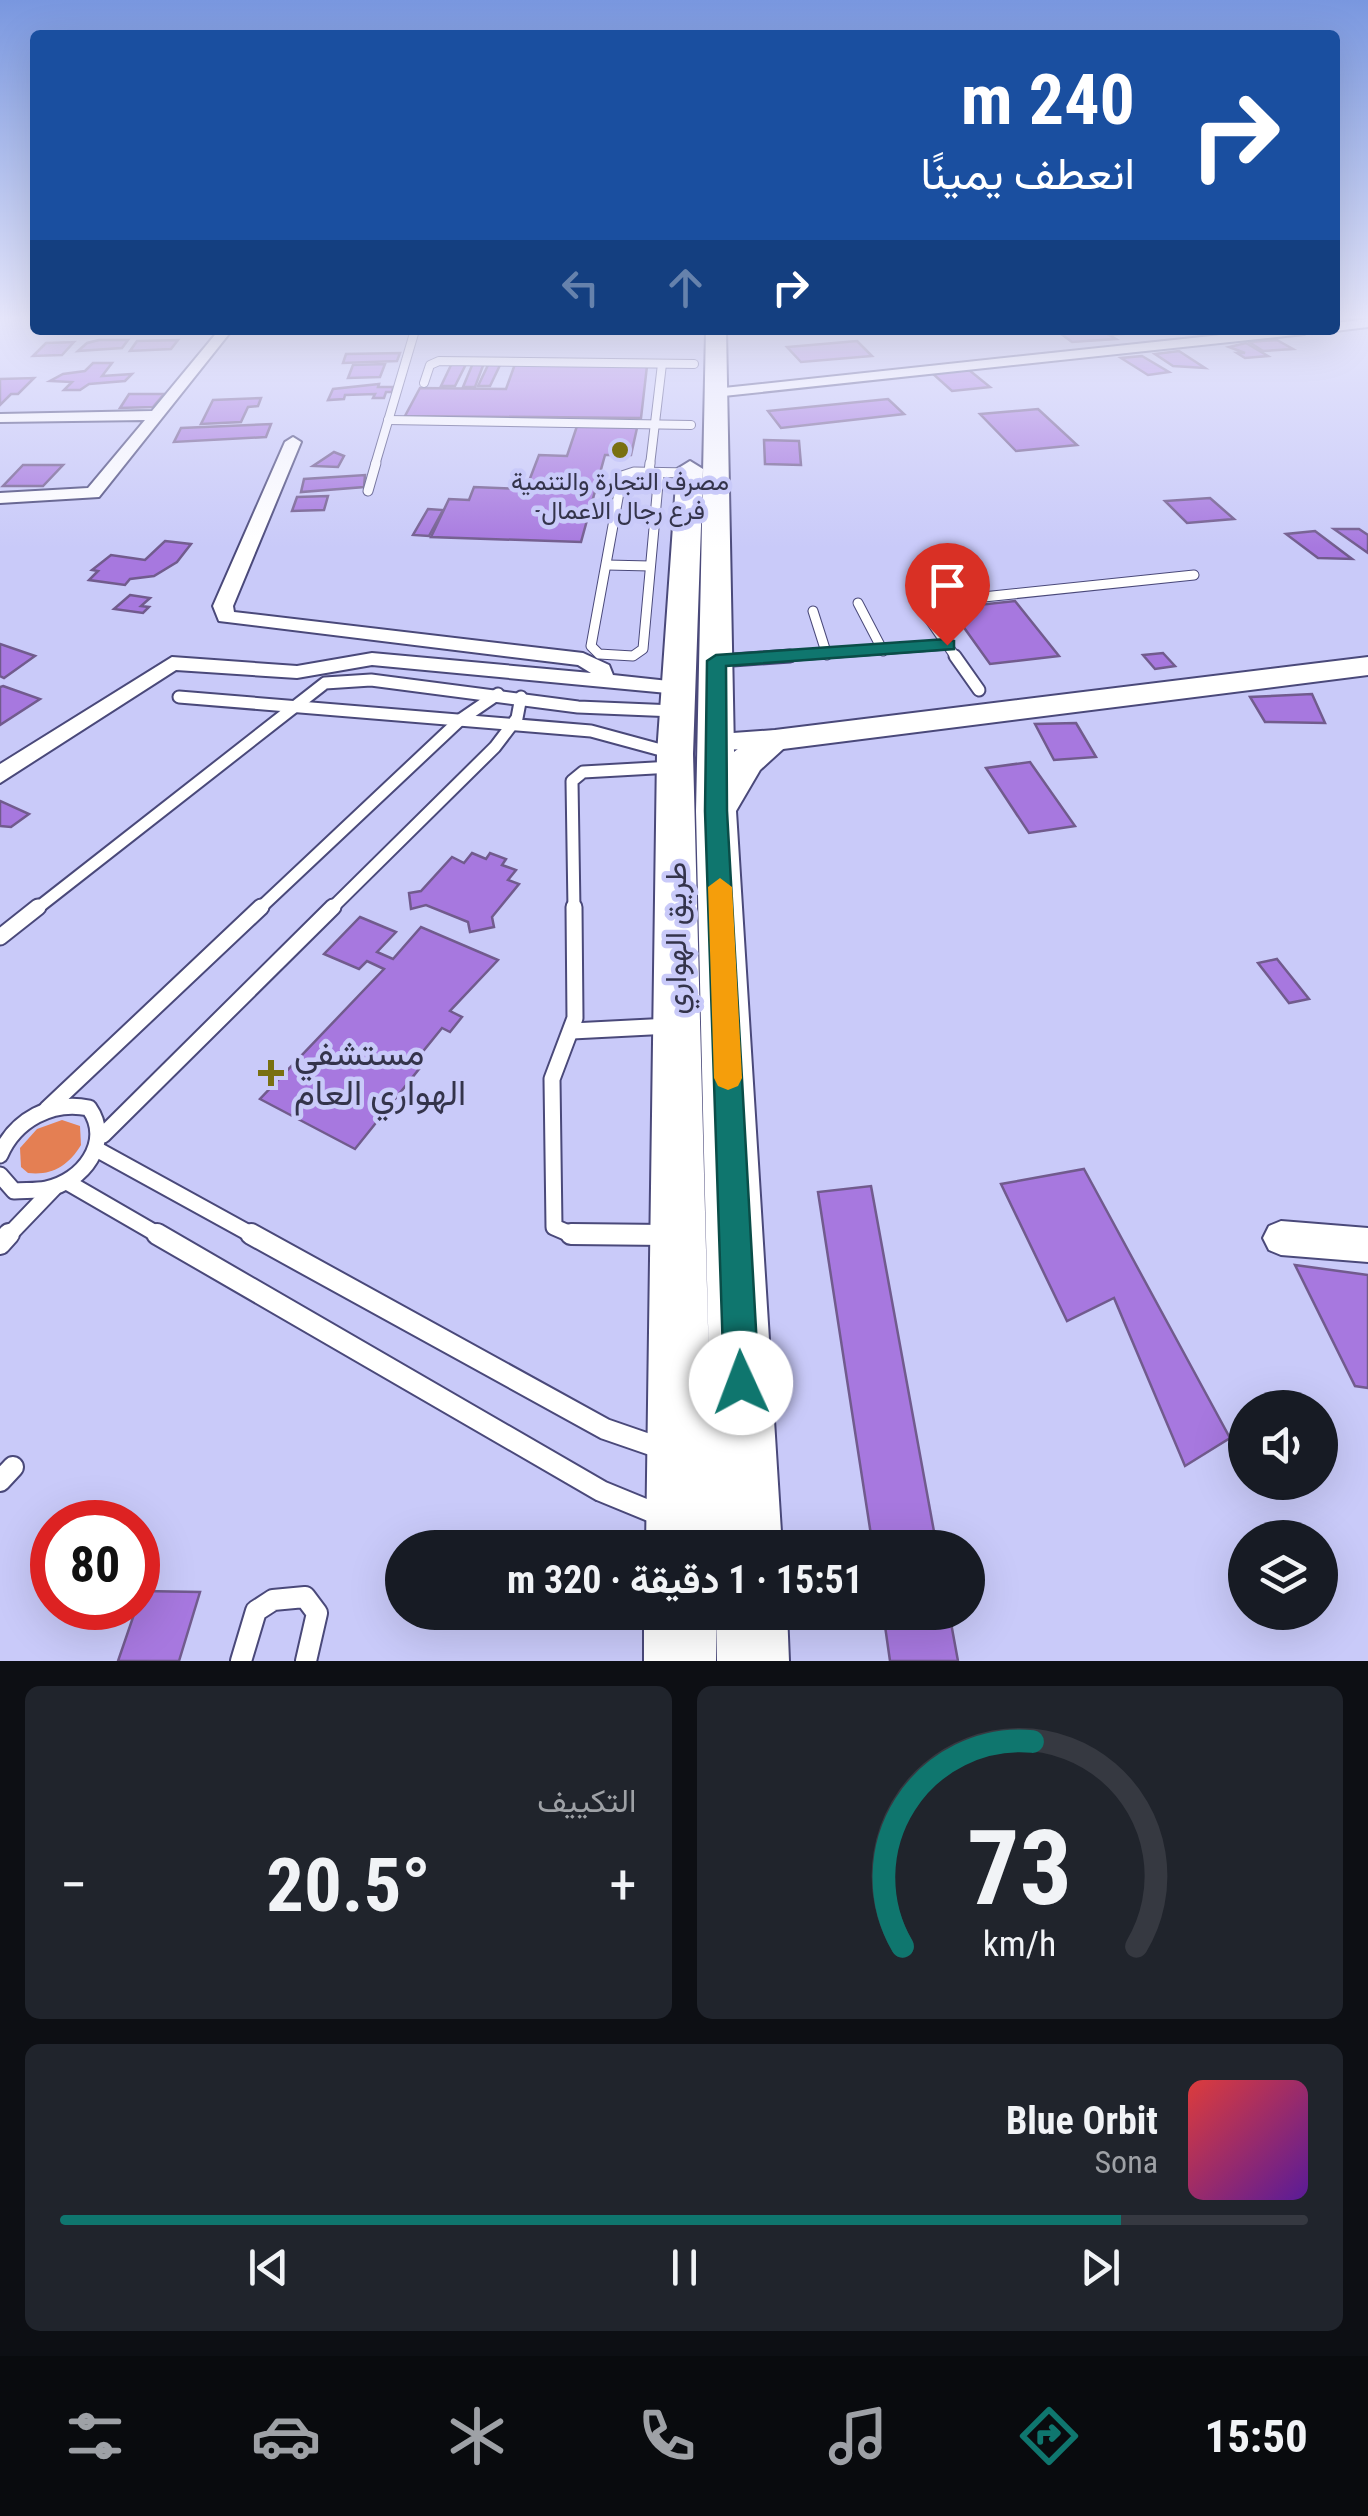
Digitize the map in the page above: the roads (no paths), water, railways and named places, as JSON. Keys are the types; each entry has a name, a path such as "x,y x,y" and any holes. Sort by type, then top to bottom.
{"highway":[{"name":"طريق الهواري","path":"686,411 718,723 716,811 736,1459 742,1530"},
{"name":"طريق الهواري","path":"685,1530 687,1454 677,1234 676,1026 718,723"},
{"path":"716,811 746,762 718,723"},
{"path":"680,1630 680,1661"},
{"path":"752,1630 754,1661"}],"main road":[{"path":"718,723 1368,666"}],"street":[{"path":"0,498 93,493 176,394"},
{"path":"686,411 819,394"},
{"path":"0,418 158,416"},
{"path":"293,442 223,606 226,617 583,659 602,669 602,681"},
{"path":"0,775 172,663 297,672 372,659 602,681 718,723"},
{"path":"1281,1238 1368,1246"}],"lane":[{"path":"368,490 396,394"},
{"path":"600,394 686,411"},
{"path":"388,420 686,411"},
{"path":"686,411 650,566 643,649 633,656 599,654 591,646 622,476 686,411"},
{"path":"606,565 650,566"},
{"path":"979,690 923,610 926,603 1194,575"},
{"path":"858,603 883,651"},
{"path":"812,612 827,655"},
{"path":"677,1234 575,1236 554,1227 552,1080 572,1032 572,781 584,772 718,723 827,655 947,645"},
{"path":"0,938 318,687 342,678 500,693 582,709 718,723"},
{"path":"47,1110 460,720 500,693"},
{"path":"179,696 609,734 718,723"},
{"path":"0,1244 61,1185 86,1167 101,1142 514,725 522,697"},
{"path":"572,1032 676,1026"},
{"path":"0,1152 28,1120 64,1105 94,1111 102,1121 101,1142"},
{"path":"101,1142 605,1429 640,1444 687,1454"},
{"path":"0,1175 14,1190 33,1193 61,1185 600,1490 683,1530"},
{"path":"241,1661 252,1620 262,1604 272,1597 305,1597 317,1613 306,1661"}],"place":[{"name":"مصرف التجارة والتنمية -فرع رجال الاعمال","path":"620,450"},
{"name":"مستشفي الهواري العام","path":"271,1073"}]}
